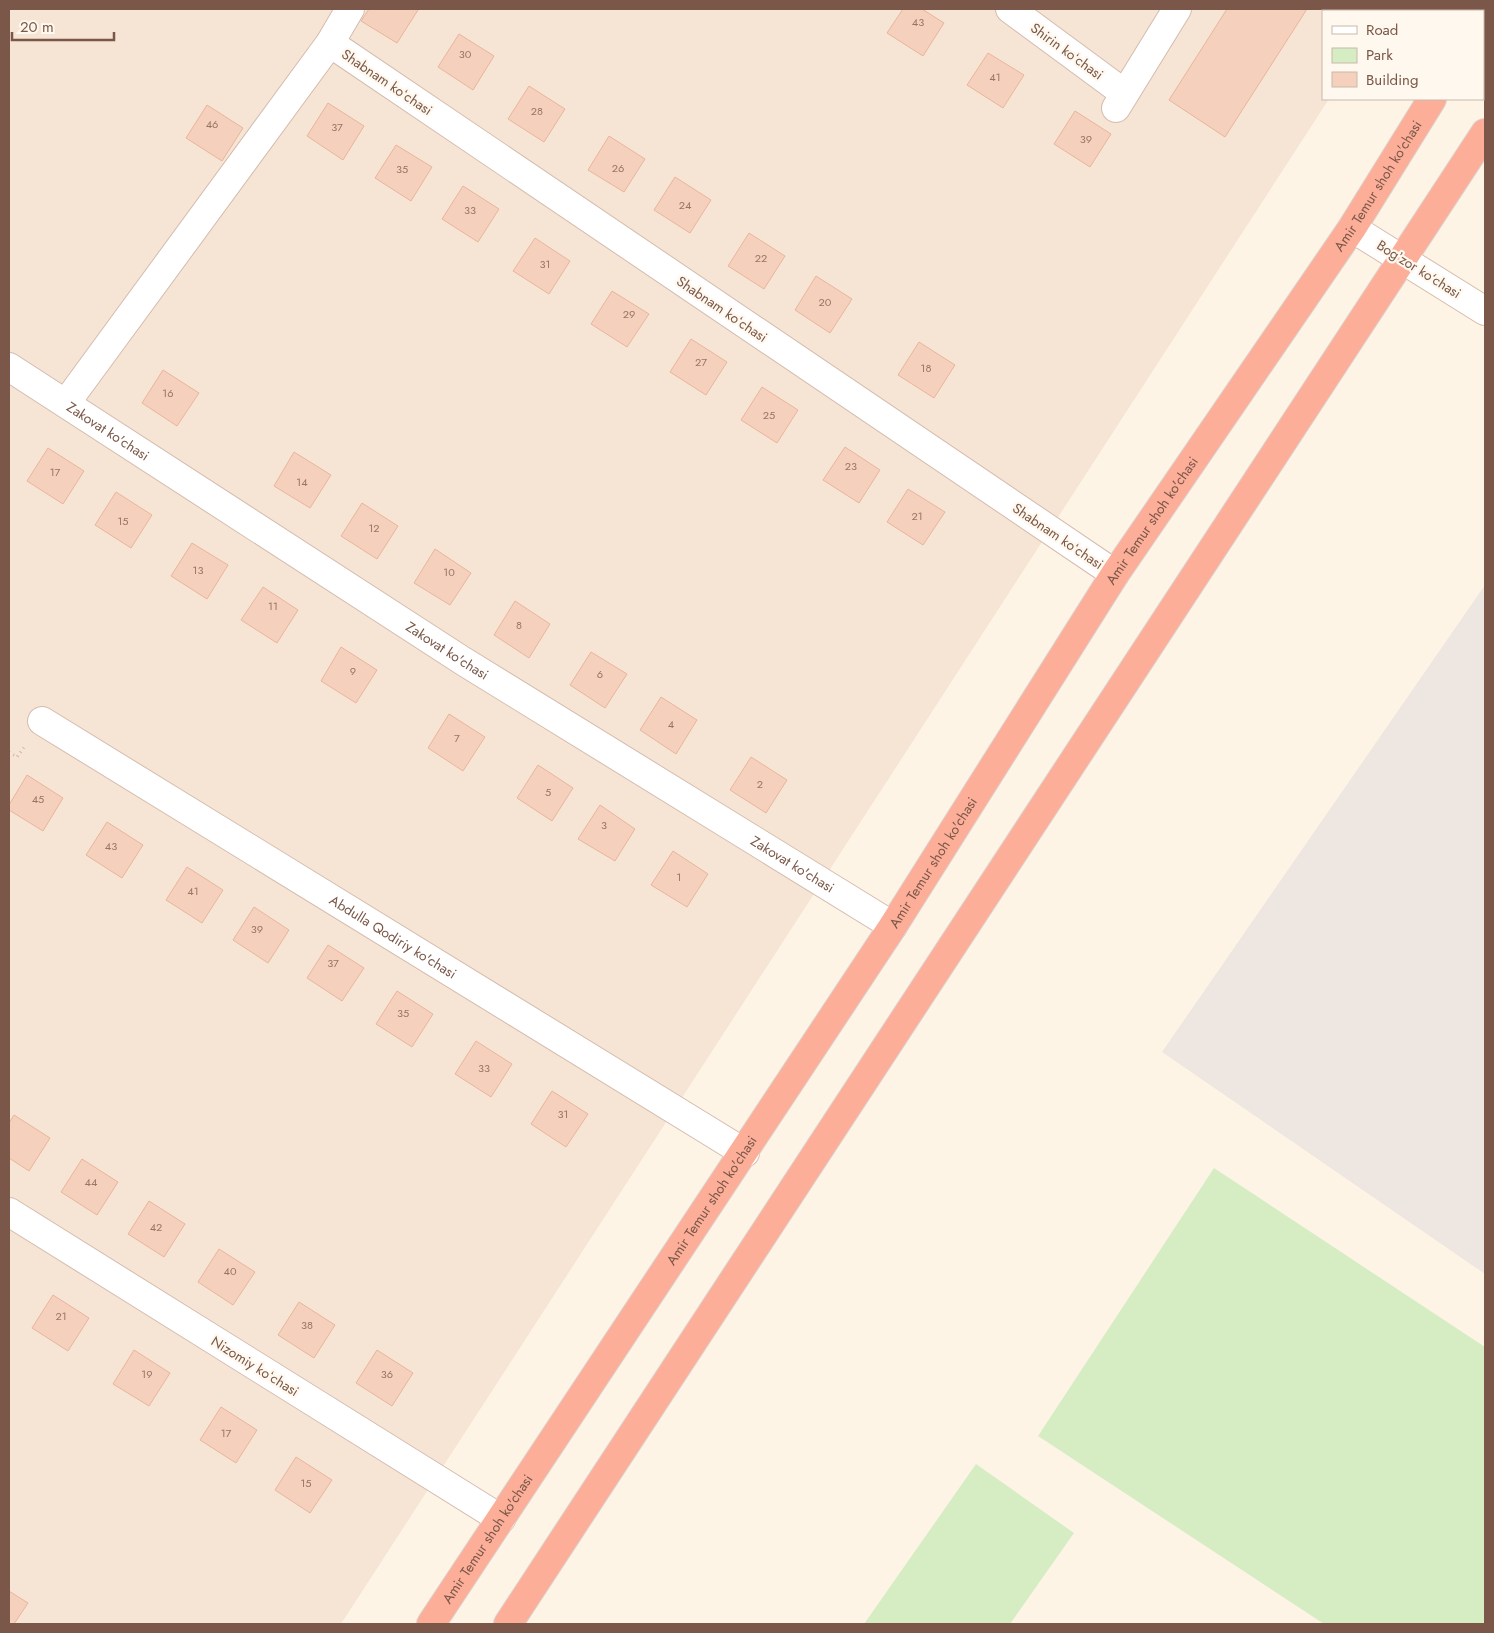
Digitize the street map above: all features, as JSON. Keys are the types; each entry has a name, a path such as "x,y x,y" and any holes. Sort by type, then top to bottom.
{"highway":[{"name":"Amir Temur shoh ko'chasi","path":"431,1624 745,1153 893,926 1115,574 1352,228 1431,100"},
{"path":"508,1624 1485,134"}],"street":[{"path":"66,403 330,43 350,9"},
{"name":"Shirin koʻchasi","path":"1010,9 1120,101 1177,9"},
{"name":"Shabnam koʻchasi","path":"330,43 1115,574"},
{"name":"Bogʼzor ko‘chasi","path":"1352,228 1485,311"},
{"name":"Zakovat ko'chasi","path":"9,366 463,661 893,926"},
{"name":"Abdulla Qodiriy ko'chasi","path":"42,721 745,1153"},
{"name":"Nizomiy koʻchasi","path":"9,1212 500,1519"}],"shaded area":[{"path":"9,9 1387,9 1322,10 1322,100 1328,100 341,1624 9,1624"},
{"path":"1485,585 1485,1274 1162,1052"}],"green space":[{"path":"1214,1168 1485,1347 1485,1624 1324,1624 1038,1436"},
{"path":"976,1464 1074,1533 1010,1624 864,1624"}],"building":[{"path":"369,9 418,10 397,43 361,21"},
{"path":"903,9 922,9 944,23 923,56 887,33"},
{"path":"1227,9 1307,9 1225,137 1169,100"},
{"path":"459,34 494,56 473,90 438,67"},
{"path":"988,53 1024,75 1003,108 967,85"},
{"path":"529,86 565,109 544,142 508,119"},
{"path":"328,103 364,126 343,160 307,136"},
{"path":"207,105 243,128 222,161 186,138"},
{"path":"1075,111 1111,134 1090,167 1054,144"},
{"path":"609,136 645,159 624,192 588,170"},
{"path":"396,145 432,167 411,201 375,178"},
{"path":"675,177 711,200 690,233 654,210"},
{"path":"463,186 499,209 478,242 442,219"},
{"path":"749,233 785,256 764,289 728,266"},
{"path":"535,238 570,261 549,294 513,271"},
{"path":"816,276 852,299 830,333 795,310"},
{"path":"612,291 649,314 627,347 591,324"},
{"path":"691,339 727,362 706,395 670,372"},
{"path":"919,342 955,365 934,398 898,375"},
{"path":"163,370 199,393 177,426 142,403"},
{"path":"762,387 798,410 777,443 741,420"},
{"path":"845,447 880,470 859,503 823,480"},
{"path":"48,448 84,471 63,504 27,481"},
{"path":"294,452 331,475 310,508 274,486"},
{"path":"908,489 945,512 923,545 887,522"},
{"path":"116,492 152,515 131,548 95,525"},
{"path":"362,503 398,526 377,559 341,536"},
{"path":"192,543 228,565 207,599 171,576"},
{"path":"435,549 471,573 450,605 414,583"},
{"path":"263,587 298,610 277,643 241,620"},
{"path":"515,601 550,624 529,658 494,635"},
{"path":"341,647 377,670 356,703 321,681"},
{"path":"591,652 627,674 605,708 570,685"},
{"path":"661,697 697,720 676,754 640,730"},
{"path":"449,714 485,737 463,771 428,748"},
{"path":"751,757 787,780 766,813 730,790"},
{"path":"538,765 573,788 552,821 517,798"},
{"path":"27,775 63,798 43,831 9,810 9,805"},
{"path":"600,805 635,829 615,861 578,839"},
{"path":"107,822 143,845 122,878 86,855"},
{"path":"673,851 708,874 687,907 651,885"},
{"path":"187,867 223,890 202,923 166,900"},
{"path":"254,907 289,930 268,963 233,940"},
{"path":"328,945 364,968 342,1001 307,978"},
{"path":"397,991 433,1014 412,1047 376,1024"},
{"path":"476,1041 512,1064 491,1097 455,1074"},
{"path":"552,1091 588,1114 566,1147 531,1124"},
{"path":"14,1115 50,1138 29,1171 9,1158 9,1123"},
{"path":"82,1159 118,1182 97,1215 61,1192"},
{"path":"149,1201 185,1224 164,1257 128,1234"},
{"path":"219,1249 255,1272 233,1305 198,1282"},
{"path":"53,1295 89,1318 68,1351 32,1328"},
{"path":"299,1302 335,1325 314,1358 278,1335"},
{"path":"134,1350 170,1373 149,1406 113,1384"},
{"path":"377,1350 413,1373 392,1406 356,1383"},
{"path":"221,1407 257,1430 236,1463 200,1440"},
{"path":"296,1457 332,1480 310,1513 275,1490"},
{"path":"9,1591 28,1603 14,1624 9,1624"}]}
